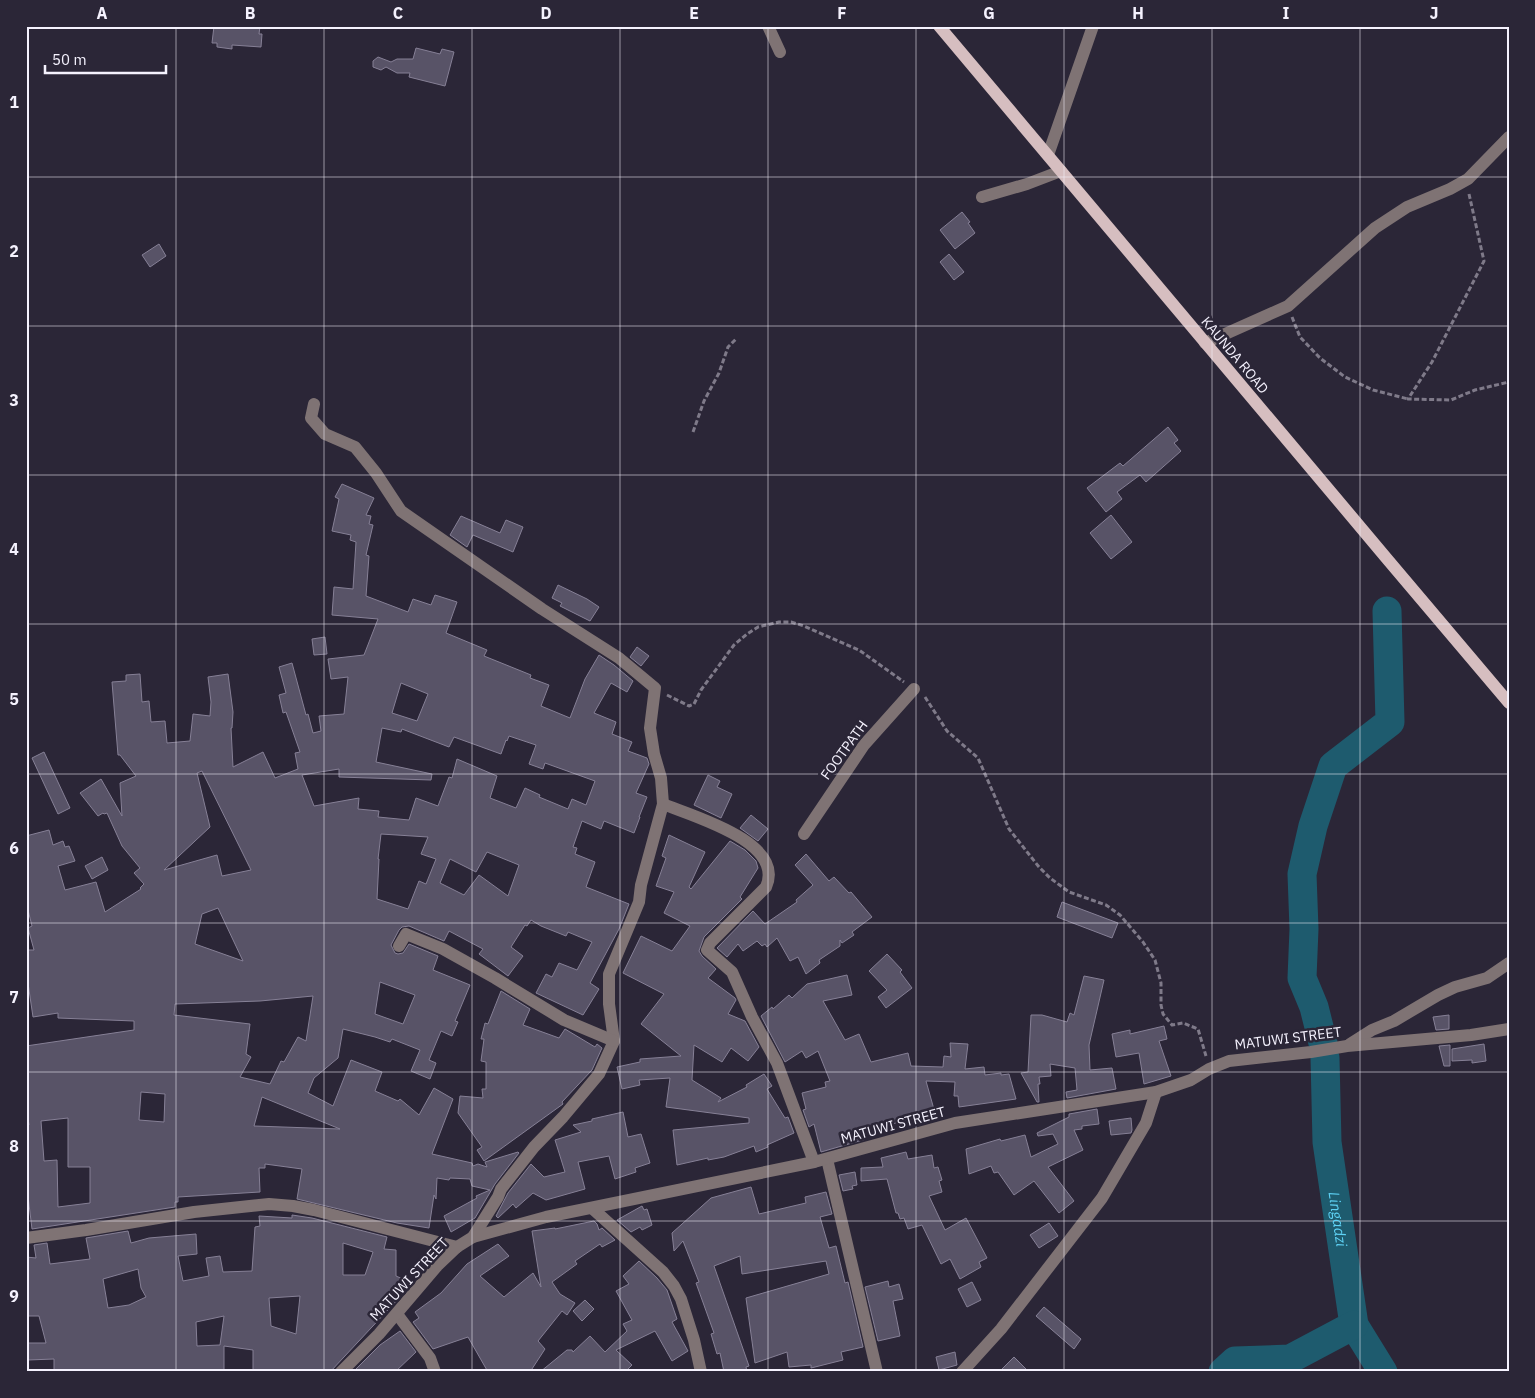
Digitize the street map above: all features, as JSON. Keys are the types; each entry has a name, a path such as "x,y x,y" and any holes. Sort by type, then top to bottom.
{"main road":[{"name":"KAUNDA ROAD","path":"939,26 1509,703"}],"street":[{"path":"768,26 780,52"},
{"path":"1048,155 1093,26"},
{"path":"1205,343 1288,306 1375,228 1406,207 1450,189 1468,179 1509,137"},
{"path":"982,197 1027,184 1061,171"},
{"path":"314,404 310,418 325,434 355,448 376,473 401,511 542,609 619,658 655,688 650,728 654,754 661,778 662,804 641,885 639,902 609,974 609,1004 614,1041 599,1074 563,1117 534,1147 501,1189 473,1237"},
{"name":"FOOTPATH","path":"804,834 864,745 914,688"},
{"path":"662,804 722,827 761,853 769,870 770,878 766,887 710,943 706,950 732,972 752,1017 777,1063 814,1162"},
{"path":"399,946 406,934 443,950 512,988 564,1020 614,1041"},
{"path":"1348,1046 1372,1030 1394,1021 1438,995 1455,987 1487,978 1509,963"},
{"name":"MATUWI STREET","path":"341,1372 397,1314 438,1266 457,1247 473,1237 546,1217 593,1209 827,1159 955,1123 1156,1092 1190,1080 1209,1068 1229,1061 1348,1046 1509,1030"},
{"path":"962,1372 1001,1329 1102,1198 1146,1123 1156,1092"},
{"path":"827,1159 877,1372"},
{"path":"26,1238 194,1212 269,1204 314,1210 457,1247"},
{"path":"593,1209 664,1272 674,1286 681,1299 694,1340 701,1372"},
{"path":"397,1314 430,1358 435,1372"}],"path":[{"path":"1408,399 1432,362 1484,261 1470,202 1468,179"},
{"path":"1288,306 1300,337 1320,358 1345,377 1372,390 1408,399 1451,400 1475,390 1509,382"},
{"path":"694,432 704,401 719,374 728,347 736,339"},
{"path":"655,688 689,706 694,704 701,690 734,645 758,627 778,622 791,622 804,626 859,650 914,688 925,698 947,731 978,758 1010,828 1039,867 1069,892 1106,905 1120,915 1143,942 1155,960 1161,984 1163,1014 1172,1026 1183,1023 1198,1029 1209,1068"}],"building":[{"path":"214,26 260,26 259,34 262,34 261,47 232,45 232,49 217,47 217,43 212,43"},
{"path":"416,48 440,54 442,49 454,52 445,86 409,77 410,73 397,73 386,67 381,70 373,67 373,61 378,57 391,62 397,59 413,59"},
{"path":"962,212 970,222 968,223 975,233 955,249 940,230"},
{"path":"159,244 166,256 150,267 142,255"},
{"path":"949,254 964,272 954,280 940,262"},
{"path":"1168,427 1178,440 1174,443 1181,451 1146,482 1140,475 1117,492 1122,499 1106,512 1087,488 1120,463 1123,466"},
{"path":"342,484 374,498 366,515 371,516 369,524 373,525 366,555 369,556 366,596 408,612 413,599 431,605 435,595 457,602 446,633 487,650 484,656 531,675 530,678 549,685 541,706 570,718 585,679 599,655 633,681 627,692 611,683 594,713 616,722 612,734 632,742 628,751 647,758 649,764 636,793 647,797 640,817 634,833 604,821 601,829 582,821 573,847 577,848 575,854 595,862 586,887 629,904 619,929 590,983 599,989 583,1015 536,993 546,974 552,977 559,963 577,970 592,942 568,932 566,936 531,920 527,926 525,925 511,947 523,956 508,976 479,954 483,949 449,931 444,941 409,926 402,927 399,930 391,945 395,953 403,953 409,944 438,956 433,970 470,985 455,1021 458,1022 452,1036 441,1031 429,1060 436,1063 430,1079 411,1071 420,1050 392,1039 390,1042 343,1029 338,1058 314,1078 308,1093 333,1106 351,1060 382,1072 375,1091 398,1101 400,1099 419,1115 434,1088 453,1099 432,1154 472,1163 473,1166 478,1164 487,1167 485,1162 518,1152 495,1184 475,1218 451,1232 444,1216 477,1198 476,1196 490,1190 472,1186 470,1179 450,1178 449,1180 437,1178 436,1199 434,1195 429,1228 397,1223 297,1199 302,1169 265,1164 265,1168 259,1168 260,1192 178,1197 175,1207 32,1229 28,1196 26,1196 26,1125 29,1125 26,1104 26,1046 134,1030 134,1021 58,1018 58,1013 33,1017 28,983 26,983 26,950 34,950 28,928 32,926 26,902 26,836 49,830 53,845 63,841 65,847 69,846 75,861 58,866 65,890 96,882 105,912 141,889 144,884 134,873 140,868 122,846 107,813 98,816 80,793 101,779 122,816 120,783 136,776 120,755 118,755 112,682 126,681 126,675 140,674 142,702 149,701 151,722 165,721 167,743 190,741 193,714 210,716 211,702 208,677 228,674 233,712 231,728 233,767 263,752 275,778 298,769 295,753 300,752 286,712 283,713 279,695 286,693 279,667 292,663 306,715 308,714 313,733 321,731 319,716 344,714 348,677 331,679 328,659 364,655 378,619 332,615 334,587 353,589 356,542 350,540 351,535 332,531 339,499 335,497","holes":["401,683 428,694 417,721 392,713","382,728 401,732 402,729 449,747 454,737 501,754 509,736 536,745 529,764 543,769 545,763 595,781 586,805 572,799 568,809 539,797 540,795 525,788 516,808 490,798 497,776 457,759 452,778 449,777 438,806 416,798 409,820 378,817 379,811 358,809 359,798 314,806 302,775 339,769 339,777 431,780 432,774 376,762","202,771 251,870 222,876 217,855 164,870 210,827 197,773","381,834 428,837 421,854 436,859 426,884 419,881 408,909 377,899","487,852 519,865 508,896 479,875 464,895 440,883 450,859 476,872","218,908 243,961 195,944 202,914","380,982 415,995 403,1024 375,1014","313,996 306,1041 298,1037 284,1062 281,1061 270,1084 240,1077 251,1057 246,1054 250,1024 174,1015 175,1004 260,1001","141,1092 165,1094 164,1122 139,1120","262,1097 340,1129 254,1126","68,1118 68,1167 90,1167 90,1203 58,1207 57,1160 44,1161 41,1121"]},
{"path":"1111,515 1132,542 1111,559 1090,533"},
{"path":"461,516 500,533 506,520 523,527 513,552 473,535 467,547 450,535"},
{"path":"558,585 599,607 590,621 560,606 562,603 552,598"},
{"path":"325,637 327,654 314,655 312,639"},
{"path":"637,647 649,656 641,666 630,657"},
{"path":"44,752 70,808 58,814 32,758"},
{"path":"708,775 720,781 717,787 732,794 721,818 694,805"},
{"path":"751,815 768,829 758,841 740,828"},
{"path":"669,835 705,852 689,887 691,889 730,841 745,850 756,861 758,868 740,897 742,899 704,937 699,951 716,969 708,978 736,1000 728,1014 745,1021 759,1047 748,1061 731,1048 722,1062 694,1045 692,1080 721,1098 718,1102 747,1087 746,1085 764,1074 772,1086 767,1089 785,1118 788,1117 794,1133 756,1152 754,1146 724,1157 708,1160 708,1158 677,1165 673,1130 749,1123 749,1118 666,1107 670,1078 639,1080 640,1085 622,1089 617,1067 640,1062 640,1059 681,1056 641,1024 664,994 623,973 641,936 672,951 690,926 664,913 674,892 656,886 666,858 662,856"},
{"path":"806,854 829,881 834,877 849,893 851,892 872,917 852,932 854,935 842,943 840,940 840,946 819,960 820,963 806,974 798,957 790,961 777,938 767,947 765,944 762,946 757,941 743,951 738,944 727,957 717,948 753,911 765,924 797,902 796,900 813,885 795,865"},
{"path":"102,857 108,870 92,879 85,866"},
{"path":"1062,902 1118,923 1112,938 1057,917"},
{"path":"887,954 902,970 900,972 912,988 886,1008 878,997 887,990 869,971"},
{"path":"847,975 852,995 823,1001 845,1040 859,1034 871,1062 908,1053 911,1066 943,1067 944,1056 951,1057 950,1043 968,1044 965,1069 984,1067 985,1075 1009,1074 1016,1099 959,1107 958,1096 954,1096 955,1082 926,1081 935,1113 864,1131 866,1139 821,1152 814,1124 809,1127 803,1110 806,1109 802,1093 826,1087 825,1082 830,1081 818,1051 806,1058 802,1051 785,1062 761,1016 772,1007 773,1009 789,995 792,998 807,984"},
{"path":"1084,976 1104,980 1089,1045 1090,1070 1112,1068 1116,1089 1067,1098 1066,1092 1077,1090 1075,1068 1050,1064 1051,1076 1039,1077 1039,1102 1037,1102 1021,1073 1028,1072 1031,1015 1042,1015 1067,1022 1070,1013 1074,1015"},
{"path":"501,991 530,1009 523,1025 559,1038 565,1029 595,1047 597,1044 602,1048 592,1070 562,1102 563,1104 484,1161 477,1150 482,1147 458,1113 460,1096 483,1098 482,1089 486,1089 486,1062 481,1061 484,1039 481,1039 485,1023 488,1024"},
{"path":"1449,1015 1449,1029 1436,1030 1433,1017"},
{"path":"1164,1026 1167,1039 1159,1041 1171,1076 1144,1084 1139,1053 1116,1057 1112,1034 1130,1030 1130,1034"},
{"path":"1484,1044 1486,1061 1472,1063 1472,1060 1452,1061 1452,1049"},
{"path":"1450,1045 1450,1066 1444,1066 1439,1046"},
{"path":"1097,1109 1099,1124 1082,1126 1082,1129 1074,1130 1083,1150 1048,1167 1074,1201 1059,1213 1034,1181 1014,1195 998,1172 994,1173 991,1166 969,1174 966,1149 1000,1139 1001,1141 1025,1135 1031,1157 1058,1144 1053,1134 1038,1136 1037,1133 1069,1117 1069,1114"},
{"path":"623,1112 628,1137 641,1134 650,1163 635,1168 636,1172 615,1179 609,1156 578,1162 585,1189 546,1200 533,1193 516,1208 513,1204 498,1218 496,1216 508,1193 531,1164 544,1177 565,1172 555,1140 581,1132 573,1125"},
{"path":"1131,1118 1131,1133 1111,1135 1109,1121"},
{"path":"906,1152 908,1159 932,1155 934,1168 938,1167 942,1180 939,1181 942,1192 929,1196 945,1230 966,1218 987,1258 979,1262 981,1267 960,1279 950,1259 941,1264 922,1225 908,1229 904,1218 900,1219 898,1213 896,1213 887,1179 861,1181 861,1168 883,1167 881,1158"},
{"path":"855,1172 857,1185 852,1186 853,1189 843,1191 839,1175"},
{"path":"751,1187 759,1214 806,1203 805,1197 826,1192 832,1214 820,1217 829,1248 836,1246 845,1283 848,1282 863,1347 841,1352 843,1360 811,1368 811,1365 789,1367 787,1352 755,1363 746,1298 829,1274 826,1261 742,1274 740,1256 714,1266 749,1366 746,1367 747,1372 724,1372 720,1353 717,1354 711,1334 714,1333 696,1283 699,1282 683,1241 674,1251 672,1233 711,1198"},
{"path":"642,1206 644,1210 647,1209 652,1225 642,1230 640,1227 631,1232 617,1220"},
{"path":"292,1215 312,1218 387,1237 384,1249 396,1250 396,1276 405,1280 400,1297 330,1372 253,1372 253,1350 224,1346 224,1372 54,1372 54,1359 28,1360 28,1343 46,1343 39,1316 26,1316 26,1257 36,1258 34,1245 47,1243 50,1264 90,1259 86,1238 128,1231 131,1243 149,1238 196,1234 197,1254 178,1256 183,1281 209,1276 206,1258 220,1256 223,1272 252,1271 255,1227 260,1226 259,1216 292,1218","holes":["343,1243 373,1252 365,1275 343,1275","138,1269 141,1288 146,1297 129,1305 108,1308 103,1279","300,1296 296,1334 271,1326 269,1298","224,1316 220,1345 197,1346 196,1322"]},
{"path":"594,1221 599,1230 602,1228 615,1240 602,1247 600,1244 575,1261 577,1264 552,1282 560,1294 575,1303 567,1315 562,1311 538,1341 545,1349 530,1372 488,1372 468,1337 433,1349 413,1322 419,1318 415,1312 441,1293 467,1264 498,1244 509,1256 480,1276 504,1297 533,1273 541,1287 532,1231 555,1229"},
{"path":"1049,1223 1058,1236 1039,1248 1030,1235"},
{"path":"639,1261 667,1290 677,1319 672,1322 688,1351 672,1361 655,1331 616,1350 632,1365 625,1372 540,1372 567,1350 572,1350 573,1352 590,1336 605,1352 627,1331 623,1324 632,1320 616,1291 629,1284 623,1276"},
{"path":"888,1281 889,1287 899,1284 903,1299 893,1301 900,1336 878,1341 865,1287"},
{"path":"972,1282 981,1300 967,1307 958,1289"},
{"path":"585,1300 594,1309 582,1321 573,1311"},
{"path":"1044,1307 1081,1339 1074,1349 1036,1316"},
{"path":"400,1331 416,1352 395,1372 353,1372 380,1345"},
{"path":"955,1352 957,1365 939,1370 936,1357"},
{"path":"1014,1357 1029,1372 999,1372"}],"waterway":[{"path":"1323,1043 1314,1007 1302,978 1304,929 1302,874 1313,826 1333,766 1390,722 1387,611"},
{"name":"Lingadzi","path":"1325,1058 1327,1142 1354,1325 1383,1372"},
{"path":"1223,1372 1235,1361 1290,1359 1354,1325"}]}
